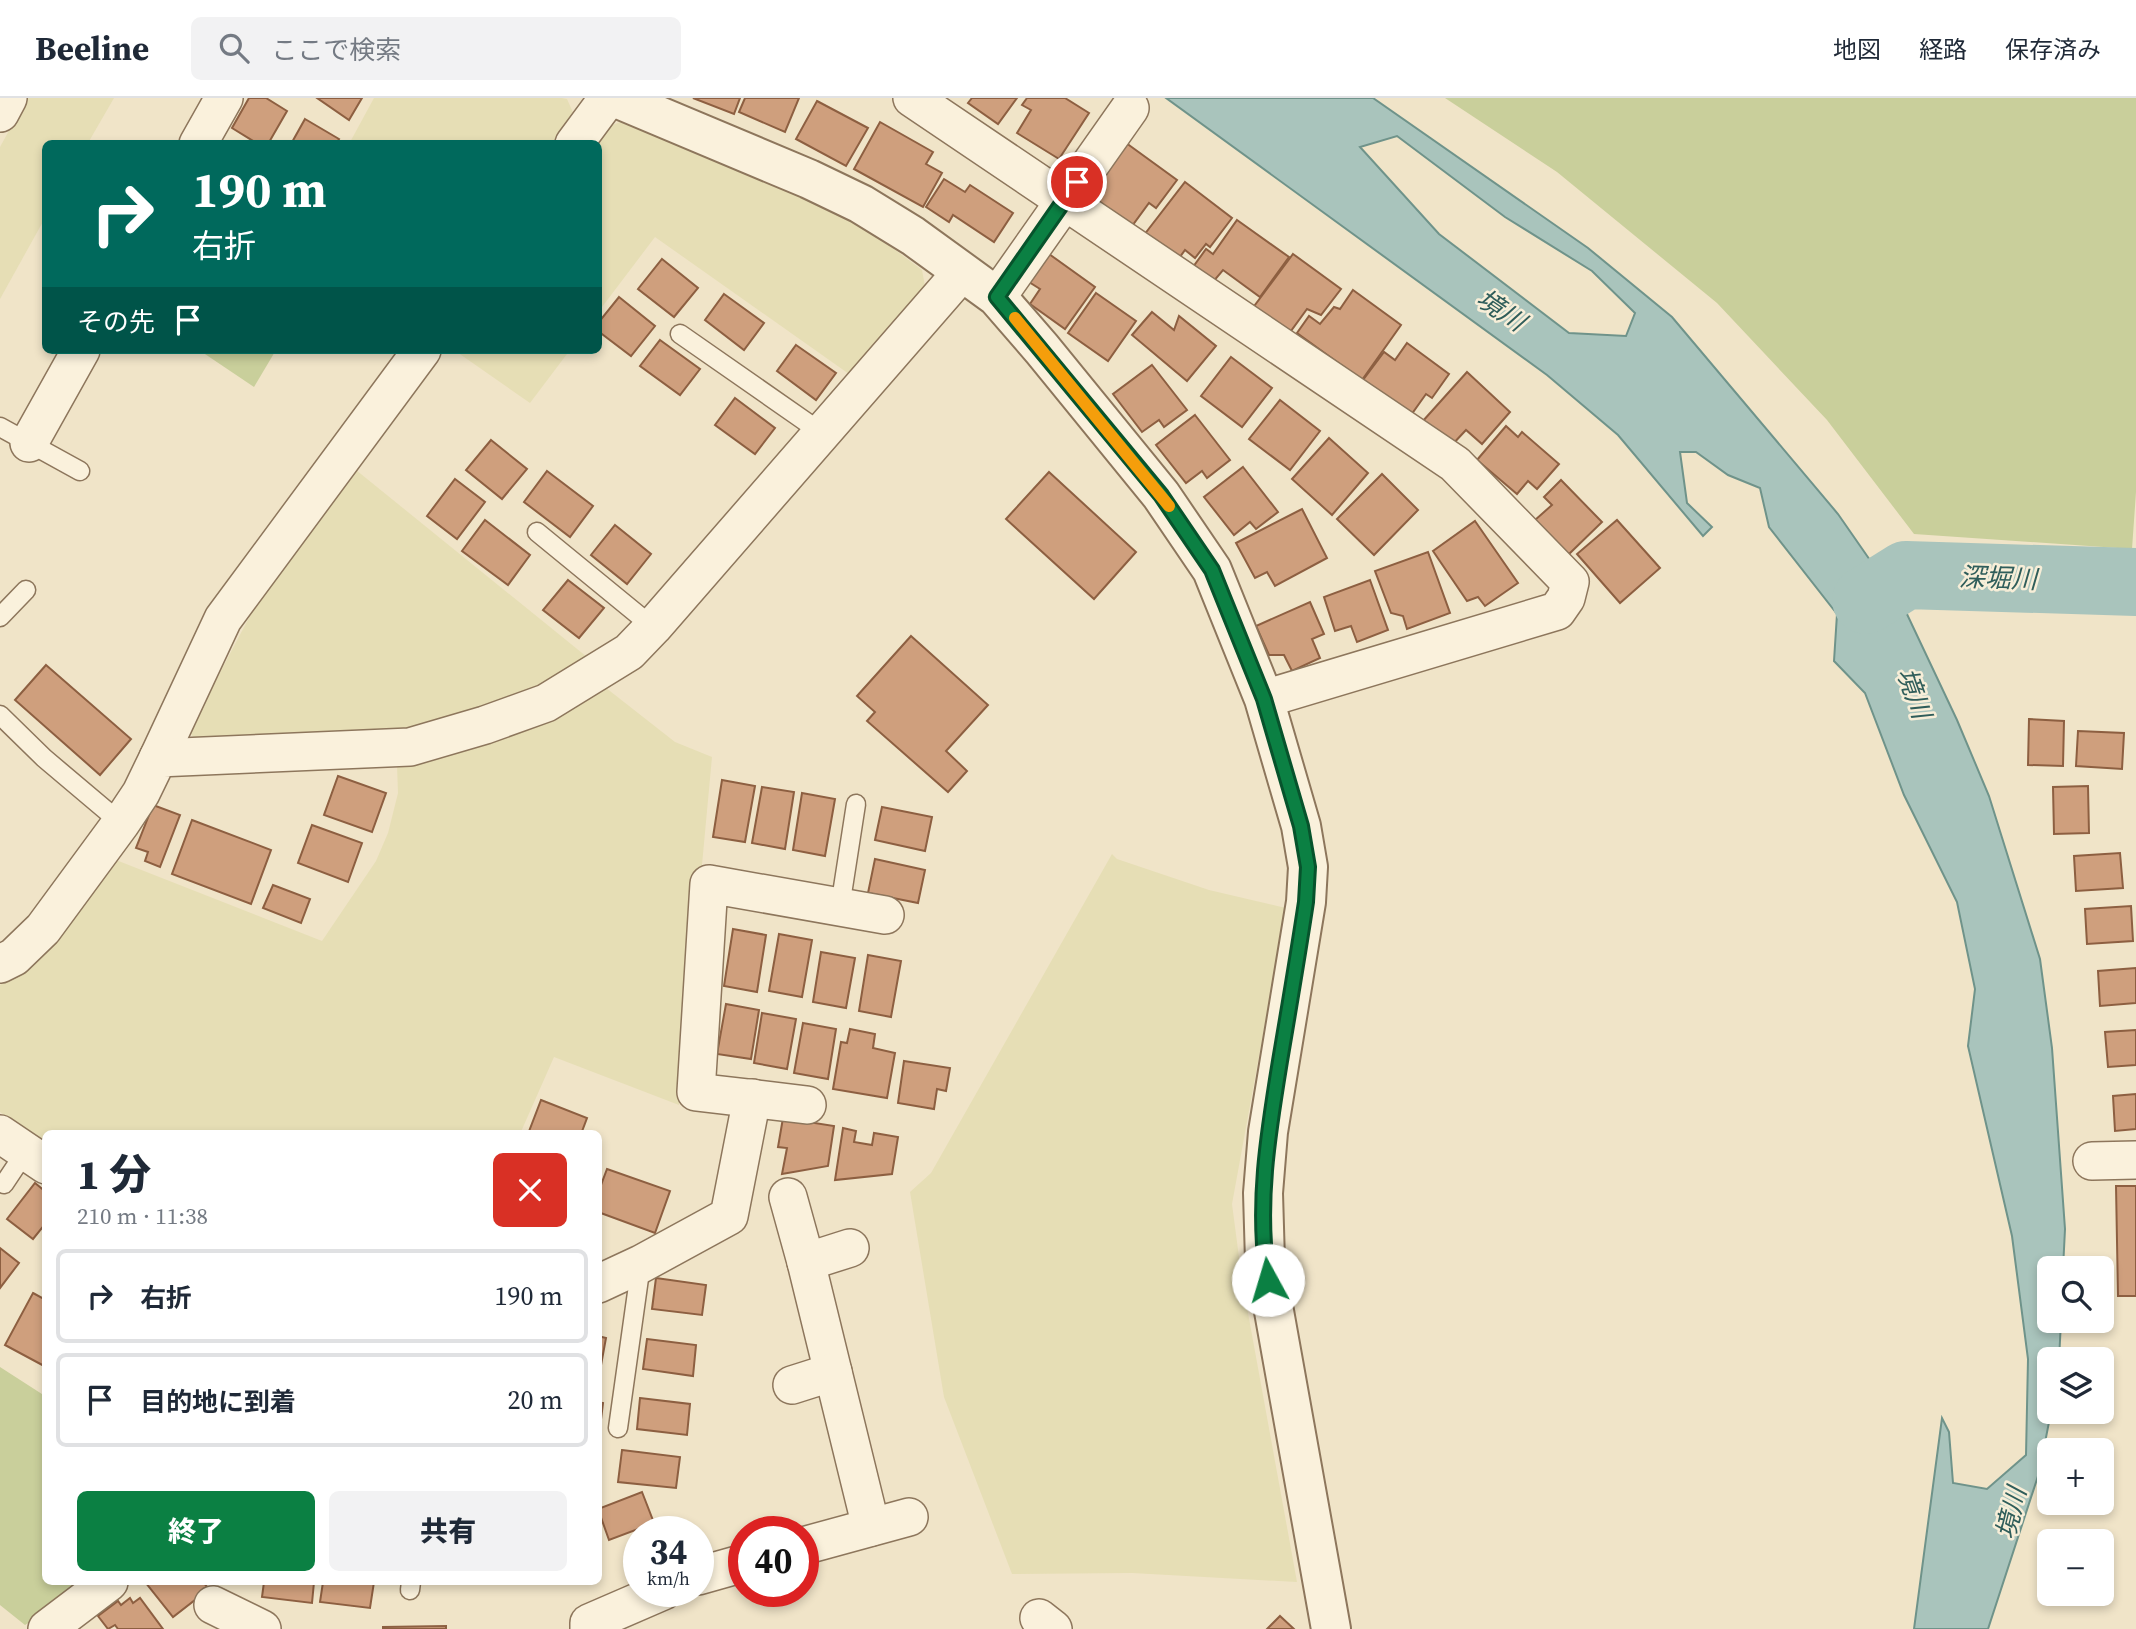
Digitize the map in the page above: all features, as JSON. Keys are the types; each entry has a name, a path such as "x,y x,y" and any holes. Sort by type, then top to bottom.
{"street":[{"path":"0,113 8,98"},
{"path":"200,140 224,98"},
{"path":"577,140 608,98"},
{"path":"616,98 809,179 861,204 913,236 997,297 1161,495 1212,570 1264,699 1301,826 1308,867 1306,902 1268,1132 1263,1193 1265,1261 1331,1629"},
{"path":"912,98 1455,464 1570,582 1566,598 1557,611 1264,699"},
{"path":"997,297 1130,108"},
{"path":"158,758 410,747 485,725 546,702 629,652 962,272"},
{"path":"14,435 78,354"},
{"path":"0,964 14,957 43,929 121,823 141,793 223,619 419,354"},
{"path":"807,1105 696,1092 709,884 885,915"},
{"path":"602,1282 729,1216 752,1098"},
{"path":"2091,1161 2136,1160"},
{"path":"788,1197 871,1527"},
{"path":"806,1262 850,1248"},
{"path":"792,1385 833,1373"},
{"path":"819,1542 909,1517"},
{"path":"47,1629 105,1585"},
{"path":"213,1605 262,1629"},
{"path":"589,1629 589,1623 626,1607"}],"lane":[{"path":"680,334 822,433"},
{"path":"14,435 80,471"},
{"path":"537,532 653,627"},
{"path":"0,617 26,590"},
{"path":"0,715 44,758 121,823"},
{"path":"840,907 856,804"},
{"path":"4,1184 24,1150"},
{"path":"618,1429 641,1264"}],"shaded area":[{"path":"27,98 114,98 90,140 42,140 42,223 0,299 0,147"},
{"path":"374,98 562,98 567,99 575,117 557,140 351,140"},
{"path":"623,121 789,191 866,228 922,270 925,286 849,374 655,237 602,307 602,140 598,140 607,127"},
{"path":"460,354 567,354 530,403"},
{"path":"356,470 587,657 533,691 415,731 198,744 189,731 251,614"},
{"path":"601,684 675,742 712,757 702,865 688,935 679,1105 554,1057 522,1130 42,1130 42,1142 0,1112 0,985 31,966 116,860 322,941 376,861 388,833 398,793 397,765 490,744 547,719"},
{"path":"1112,854 1117,859 1209,890 1286,908 1232,1204 1242,1280 1297,1582 1132,1573 1012,1574 944,1397 910,1192 931,1173"}],"green space":[{"path":"1445,98 2136,98 2136,492 2132,549 1914,534 1827,420 1717,303 1557,172"},
{"path":"205,354 274,354 254,387"},
{"path":"0,1367 42,1394 42,1585 85,1585 25,1625 0,1605"}],"water":[{"name":"境川","path":"1166,98 1373,98 1588,248 1672,317 1838,514 1906,612 1989,796 2040,959 2052,1048 2065,1229 2064,1256 2037,1256 2037,1333 2060,1333 2060,1347 2037,1347 2037,1424 2049,1424 2046,1438 2037,1438 2037,1479 1988,1629 1914,1629 1942,1418 1949,1432 1953,1483 1987,1489 2026,1455 2028,1359 2012,1236 1968,1046 1975,989 1957,902 1904,795 1865,693 1834,661 1837,614 1769,527 1760,488 1728,475 1696,452 1680,452 1687,503 1712,527 1703,536 1618,435 1547,375","holes":["1397,136 1505,217 1592,271 1635,313 1626,336 1569,333 1439,234 1360,147"]}],"building":[{"path":"249,98 266,98 287,111 270,140 252,140 232,128"},
{"path":"317,98 362,98 349,120"},
{"path":"693,98 740,98 734,114"},
{"path":"745,98 799,98 785,132 739,112"},
{"path":"972,98 1017,98 998,124 968,103"},
{"path":"1027,98 1065,98 1089,113 1059,159 1017,133 1031,110 1022,105"},
{"path":"817,101 868,128 846,166 796,139"},
{"path":"305,119 339,139 338,140 293,140"},
{"path":"880,122 933,152 926,164 942,173 923,207 854,169"},
{"path":"1122,140 1177,180 1156,208 1149,203 1132,226 1085,192"},
{"path":"944,179 965,192 970,185 1013,213 994,242 953,215 949,222 926,207"},
{"path":"1185,182 1232,218 1210,247 1206,244 1195,258 1185,250 1177,261 1144,235"},
{"path":"1237,220 1289,257 1260,297 1223,270 1213,282 1193,267 1206,249 1213,254"},
{"path":"1049,254 1095,287 1065,329 1030,304 1040,289 1029,282"},
{"path":"1293,254 1341,289 1321,315 1307,309 1288,335 1252,309"},
{"path":"662,259 698,288 674,317 638,289"},
{"path":"1353,290 1401,325 1362,380 1297,333 1309,316 1320,324 1334,307 1340,309"},
{"path":"1096,293 1136,321 1108,361 1068,333"},
{"path":"724,294 764,323 744,350 705,320"},
{"path":"619,297 655,326 631,356 602,334 602,318"},
{"path":"1152,312 1174,330 1179,316 1216,346 1187,381 1132,335"},
{"path":"660,340 700,369 680,395 640,366"},
{"path":"1407,343 1449,374 1432,398 1426,394 1411,415 1363,380 1384,352 1395,360"},
{"path":"796,345 836,373 816,400 777,371"},
{"path":"1231,357 1272,388 1242,427 1201,396"},
{"path":"1152,365 1187,410 1164,427 1159,420 1142,432 1113,394"},
{"path":"1467,372 1510,412 1482,444 1466,430 1450,447 1422,422"},
{"path":"735,398 775,428 755,454 715,425"},
{"path":"1280,400 1320,431 1290,470 1249,439"},
{"path":"1195,415 1230,460 1207,478 1202,471 1186,483 1156,445"},
{"path":"1506,426 1518,437 1522,432 1559,464 1537,489 1528,481 1517,494 1477,460"},
{"path":"1329,438 1368,473 1332,515 1292,479"},
{"path":"491,440 527,469 502,499 466,470"},
{"path":"1243,467 1278,512 1256,529 1250,522 1234,535 1204,497"},
{"path":"547,471 593,506 570,537 524,502"},
{"path":"1049,472 1136,552 1094,599 1006,519"},
{"path":"1382,474 1418,510 1374,555 1337,519"},
{"path":"455,479 485,502 457,539 427,516"},
{"path":"1561,480 1602,522 1568,555 1535,520 1552,505 1544,497"},
{"path":"1302,509 1327,558 1275,586 1267,572 1255,578 1236,543"},
{"path":"485,520 530,555 508,585 462,551"},
{"path":"1617,520 1660,568 1620,603 1577,554"},
{"path":"1475,521 1518,583 1485,606 1478,597 1467,601 1433,551"},
{"path":"615,525 651,554 627,584 591,555"},
{"path":"1428,552 1450,613 1407,629 1403,616 1391,613 1375,571"},
{"path":"568,580 604,608 579,638 543,610"},
{"path":"1370,580 1388,630 1357,642 1351,626 1335,631 1324,597"},
{"path":"1310,602 1324,634 1312,639 1320,658 1292,671 1284,655 1269,655 1256,626"},
{"path":"911,636 988,705 946,751 967,771 948,792 867,721 875,712 857,696"},
{"path":"46,665 131,739 100,775 15,700"},
{"path":"2029,719 2064,721 2063,766 2028,765"},
{"path":"2078,731 2124,733 2122,769 2076,766"},
{"path":"338,776 386,793 372,832 324,815"},
{"path":"722,780 755,786 745,842 713,837"},
{"path":"2088,786 2089,833 2054,834 2053,787"},
{"path":"762,787 794,792 785,849 752,843"},
{"path":"802,793 835,799 825,856 793,850"},
{"path":"153,805 180,815 160,867 145,861 148,852 136,848"},
{"path":"882,807 932,817 925,851 875,840"},
{"path":"192,820 271,850 251,904 172,874"},
{"path":"312,825 362,843 348,882 298,863"},
{"path":"2120,853 2123,888 2076,891 2074,856"},
{"path":"875,859 925,870 918,903 868,893"},
{"path":"273,885 310,899 301,923 263,908"},
{"path":"2131,906 2133,941 2087,944 2085,909"},
{"path":"733,929 766,935 757,992 724,986"},
{"path":"779,934 812,940 802,997 769,991"},
{"path":"821,952 855,958 846,1008 813,1002"},
{"path":"868,955 901,961 891,1017 859,1011"},
{"path":"2136,968 2136,1003 2100,1006 2098,971"},
{"path":"726,1004 759,1010 751,1059 717,1054"},
{"path":"762,1013 796,1019 787,1069 754,1063"},
{"path":"803,1023 836,1029 828,1079 794,1073"},
{"path":"850,1029 875,1034 873,1048 895,1053 887,1098 833,1089 841,1042 847,1043"},
{"path":"2136,1030 2136,1065 2108,1067 2105,1032"},
{"path":"904,1061 950,1068 946,1091 937,1089 934,1109 898,1103"},
{"path":"2136,1094 2136,1129 2115,1131 2113,1096"},
{"path":"541,1100 587,1118 582,1130 530,1130"},
{"path":"783,1118 834,1126 828,1166 782,1174 787,1148 778,1147"},
{"path":"843,1128 856,1131 854,1142 872,1145 874,1133 898,1137 892,1174 835,1180"},
{"path":"607,1169 670,1191 655,1233 602,1213 602,1182"},
{"path":"35,1183 42,1189 42,1228 33,1239 7,1219"},
{"path":"2116,1186 2136,1186 2136,1296 2118,1296"},
{"path":"0,1248 19,1263 0,1288"},
{"path":"656,1278 706,1285 702,1315 652,1309"},
{"path":"33,1293 42,1298 42,1365 5,1345"},
{"path":"602,1337 606,1338 602,1360"},
{"path":"647,1339 696,1345 693,1376 643,1369"},
{"path":"640,1398 690,1404 687,1435 637,1429"},
{"path":"622,1450 680,1457 676,1488 618,1482"},
{"path":"642,1492 651,1516 623,1516 623,1535 609,1540 602,1520 602,1507"},
{"path":"148,1585 206,1585 209,1589 173,1617"},
{"path":"264,1585 314,1585 312,1603 262,1597"},
{"path":"323,1585 374,1585 370,1608 320,1602"},
{"path":"130,1598 133,1603 140,1598 163,1629 118,1629 115,1625 108,1629 98,1616 118,1601 121,1605"},
{"path":"1280,1616 1294,1629 1267,1629"},
{"path":"446,1626 446,1629 383,1629 383,1627"}],"waterway":[{"name":"深堀川","path":"1866,600 1906,575 2136,582"}],"slow traffic":[{"path":"1015,318 1169,506"}],"route":[{"path":"1077,182 997,297 1161,495 1212,570 1264,699 1301,826 1308,867 1306,902 1268,1132 1263,1193 1268,1280"}]}
